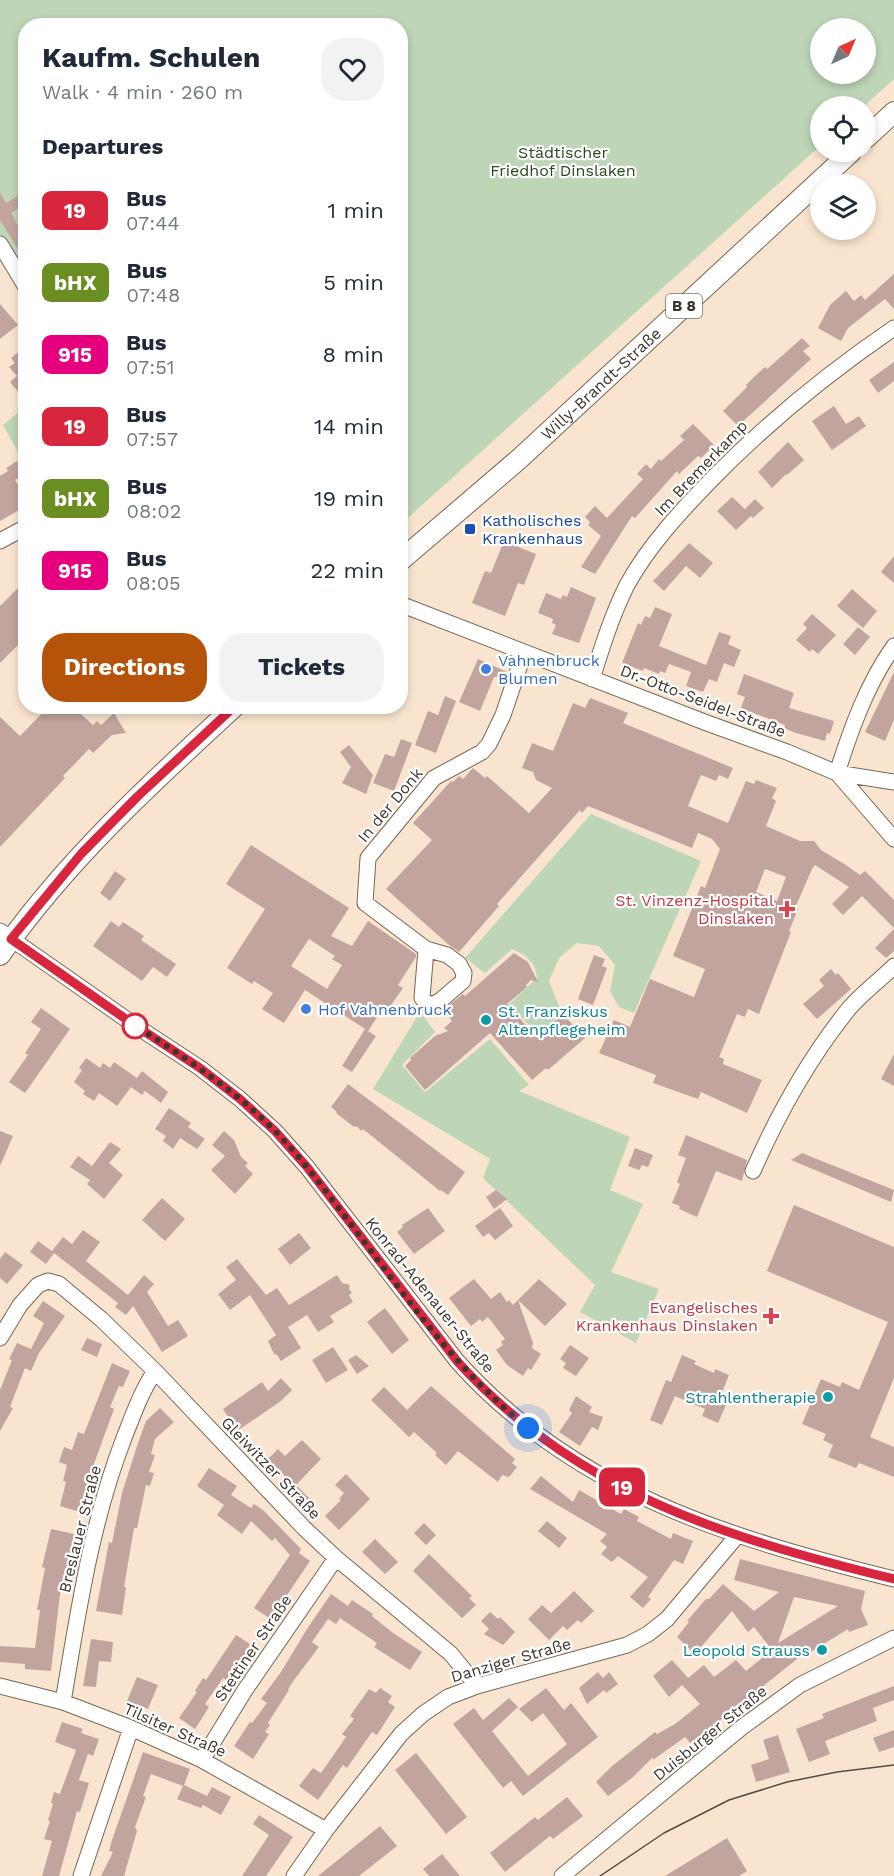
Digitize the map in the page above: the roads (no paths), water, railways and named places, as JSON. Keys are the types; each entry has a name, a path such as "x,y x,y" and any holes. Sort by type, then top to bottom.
{"main road":[{"path":"876,129 894,112"},
{"name":"Willy-Brandt-Straße","path":"408,554 518,460 840,162"},
{"path":"0,955 6,935 81,854 137,797 226,714"}],"street":[{"path":"0,244 18,274"},
{"name":"Im Bremerkamp","path":"592,679 611,622 628,585 661,535 682,510 744,447 801,396 894,328"},
{"path":"0,541 18,531"},
{"name":"Dr.-Otto-Seidel-Straße","path":"408,607 837,773 894,782"},
{"path":"894,646 884,660 852,727 837,773 894,838"},
{"name":"In der Donk","path":"426,949 365,903 368,858 434,778 482,752 489,744 503,715 524,653"},
{"name":"Konrad-Adenauer-Straße","path":"6,935 200,1068 240,1099 275,1131 307,1167 439,1339 478,1385 551,1446 599,1476 662,1507 737,1536 816,1560 894,1579"},
{"path":"753,1171 774,1124 812,1059 849,1010 894,966"},
{"name":"Gleiwitzer Straße","path":"0,1338 21,1305 38,1285 48,1281 59,1284 101,1319 155,1371 260,1484 336,1558 451,1654 477,1686"},
{"name":"Breslauer Straße","path":"63,1702 76,1621 96,1529 114,1465 143,1390 155,1371"},
{"name":"Danziger Straße","path":"294,1876 326,1830 401,1734 423,1714 448,1697 477,1686 627,1645 648,1634 668,1619 737,1536"},
{"name":"Stettiner Straße","path":"202,1760 245,1690 336,1558"},
{"name":"Duisburger Straße","path":"562,1876 741,1728 800,1685 894,1638"},
{"name":"Tilsiter Straße","path":"0,1686 63,1702 131,1728 202,1760 326,1830"},
{"path":"81,1876 131,1728"}],"tram line":[{"path":"600,1876 664,1833 729,1800 787,1782 837,1772 894,1765"}],"place":[{"name":"Katholisches Krankenhaus","path":"470,529"},
{"name":"Vahnenbruck Blumen","path":"486,669"},
{"name":"St. Vinzenz-Hospital Dinslaken","path":"787,909"},
{"name":"Hof Vahnenbruck","path":"306,1009"},
{"name":"St. Franziskus Altenpflegeheim","path":"486,1020"},
{"name":"Evangelisches Krankenhaus Dinslaken","path":"771,1316"},
{"name":"Strahlentherapie","path":"828,1397"},
{"name":"Leopold Strauss","path":"822,1650"}],"park label":[{"name":"Städtischer Friedhof Dinslaken","path":"563,161"}]}
